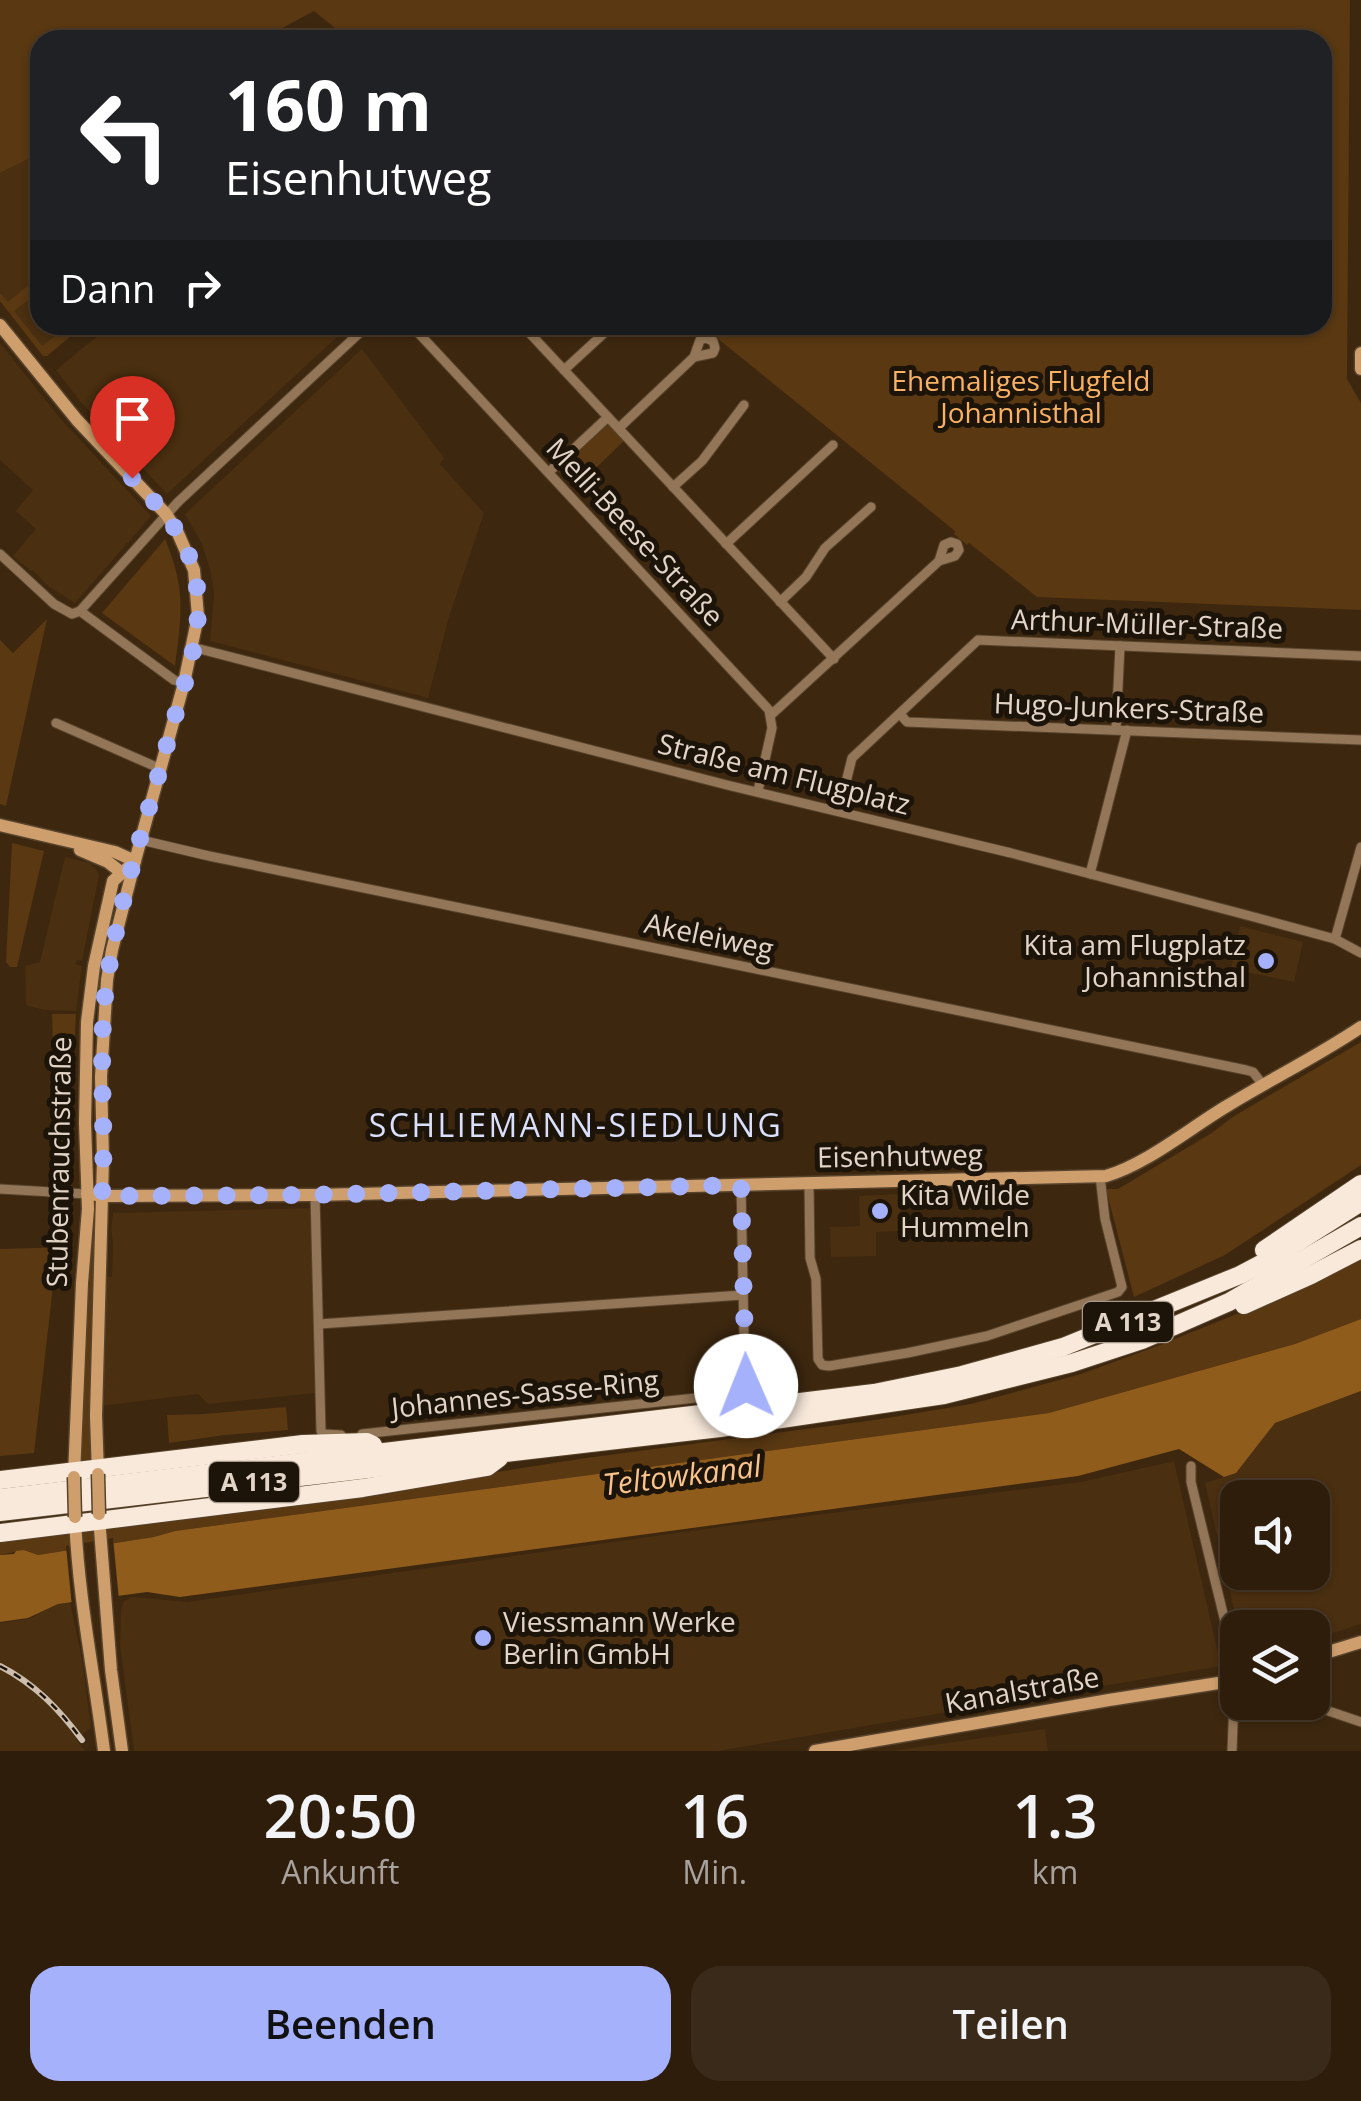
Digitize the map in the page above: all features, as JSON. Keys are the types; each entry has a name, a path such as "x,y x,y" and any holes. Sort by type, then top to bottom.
{"highway":[{"path":"1240,1275 1249,1261 1361,1184"},
{"name":"A 113","path":"0,1498 874,1393 962,1375 1063,1348 1240,1275 1361,1202"},
{"name":"A 113","path":"0,1512 720,1428 944,1396 1072,1363 1142,1340 1228,1302 1361,1226"},
{"path":"1228,1302 1242,1306 1361,1249"},
{"path":"0,1480 303,1444 367,1442 382,1450"},
{"path":"0,1533 364,1488 487,1467 508,1452"}],"main road":[{"name":"Stubenrauchstraße","path":"0,326 77,420 166,514 194,570 198,616 107,980 101,1077 103,1159 94,1195 74,1474 84,1610 104,1751"},
{"path":"1361,352 1361,369"},
{"path":"0,825 116,852 135,861"},
{"path":"50,838 103,860 122,873"},
{"name":"Stubenrauchstraße","path":"122,1751 99,1523 94,1195 86,1061 90,992 113,881 135,861"},
{"name":"Eisenhutweg","path":"94,1195 315,1195 1100,1176 1129,1166 1196,1128 1360,1028"},
{"path":"1330,1651 1361,1642"},
{"name":"Kanalstraße","path":"816,1751 870,1747 1220,1682"}],"street":[{"path":"0,554 54,604 72,614 80,611 166,514 357,335"},
{"name":"Melli-Beese-Straße","path":"420,335 772,715"},
{"path":"531,335 834,659"},
{"path":"564,370 602,335"},
{"path":"619,428 694,357"},
{"path":"673,487 702,460 744,405"},
{"path":"548,472 608,417"},
{"path":"726,544 833,445"},
{"path":"780,602 806,576 825,548 871,507"},
{"path":"758,791 772,715 939,561"},
{"path":"80,611 174,680 184,683"},
{"name":"Arthur-Müller-Straße","path":"839,810 852,758 978,640 1361,656"},
{"path":"1090,874 1121,730 1120,646"},
{"name":"Straße am Flugplatz","path":"192,647 1090,874 1335,939 1361,953"},
{"name":"Hugo-Junkers-Straße","path":"900,714 907,722 1361,740"},
{"path":"56,723 160,769"},
{"name":"Akeleiweg","path":"141,840 1246,1070 1253,1072 1263,1085"},
{"path":"1335,939 1361,847"},
{"path":"809,1183 818,1359 822,1366 829,1366 987,1336 1118,1292 1122,1287 1105,1219 1100,1176"},
{"name":"Johannes-Sasse-Ring","path":"315,1195 321,1431 358,1435 742,1392 746,1386 741,1185"},
{"path":"0,1189 94,1195"},
{"path":"319,1324 743,1294"},
{"path":"1190,1466 1220,1610"},
{"path":"1330,1711 1361,1722"},
{"path":"1232,1751 1233,1720"}],"shaded area":[{"path":"30,158 30,335 72,335 47,356 43,356 0,301 0,173"},
{"path":"99,335 339,335 167,494 56,370"},
{"path":"0,343 59,417 151,516 75,603 13,556 36,529 16,511 33,490 0,460"},
{"path":"362,349 444,458 440,464 484,513 449,617 428,698 210,641 214,594 210,569 185,514"},
{"path":"65,857 89,863 99,875 82,961 75,964 82,966 76,1011 44,1010 26,1005 25,966 40,962"},
{"name":"Kita am Flugplatz Johannisthal","path":"1240,926 1303,942 1294,982 1231,969"},
{"name":"Kita Wilde Hummeln","path":"900,1194 901,1231 876,1232 876,1256 831,1257 830,1227 860,1226 859,1196"},
{"path":"312,1208 316,1393 208,1404 198,1394 100,1406 104,1277 112,1277 113,1213"},
{"path":"1361,1391 1361,1624 1330,1634 1330,1610 1234,1610 1230,1590 1330,1590 1330,1480 1220,1480 1220,1548 1205,1483 1236,1473 1275,1423"},
{"path":"1174,1461 1220,1666 718,1751 134,1751 120,1645 121,1610 124,1601 132,1597 187,1602 727,1526 1081,1482"},
{"path":"70,1602 91,1728 76,1739 85,1751 0,1751 0,1623 28,1619"},
{"path":"1045,1729 1048,1751 891,1751"}],"green space":[{"name":"Ehemaliges Flugfeld Johannisthal","path":"0,0 1350,0 1347,379 1361,403 1361,610 1037,597 967,545 955,531 713,335 1332,335 1332,30 338,30 314,11 279,30 30,30 30,158 0,173"},
{"path":"30,284 30,299 14,311 30,335 42,346 57,335 72,335 43,356 0,301 0,293 8,302"},
{"path":"609,423 626,439 575,488 558,471"},
{"path":"165,539 180,602 175,666 102,613"},
{"path":"47,619 6,806 0,804 0,640 13,653"},
{"path":"12,843 44,851 17,967 6,962"},
{"path":"52,1014 76,1014 67,1181 57,1181"},
{"path":"1361,1042 1361,1165 1225,1255 1134,1297 1106,1189 1118,1189"},
{"path":"91,1213 94,1463 81,1464"},
{"path":"70,1247 69,1287 53,1286 34,1453 0,1456 0,1249"},
{"path":"1361,1256 1361,1319 1295,1344 1049,1413 175,1531 38,1555 24,1550 0,1555 0,1540 358,1494 971,1404 1081,1374 1155,1347 1291,1292"},
{"path":"286,1407 288,1430 169,1443 167,1415"}],"water":[{"name":"Teltowkanal","path":"1361,1319 1361,1391 1275,1423 1236,1473 1224,1477 1179,1449 1078,1476 180,1597 147,1592 58,1604 28,1618 0,1622 0,1555 16,1551 38,1555 175,1531 1049,1413 1295,1344"}],"pier":[{"path":"113,1538 119,1600 72,1607 66,1546"}],"railway":[{"path":"0,1666 46,1698 82,1740"}],"place":[{"name":"Kita am Flugplatz Johannisthal","path":"1266,961"},
{"name":"Kita Wilde Hummeln","path":"880,1211"},
{"name":"Viessmann Werke Berlin GmbH","path":"483,1638"}],"district":[{"name":"SCHLIEMANN-SIEDLUNG","path":"576,1126"}],"route":[{"path":"132,478 177,531 194,570 198,616 107,980 101,1077 102,1196 741,1185 746,1386"}]}
